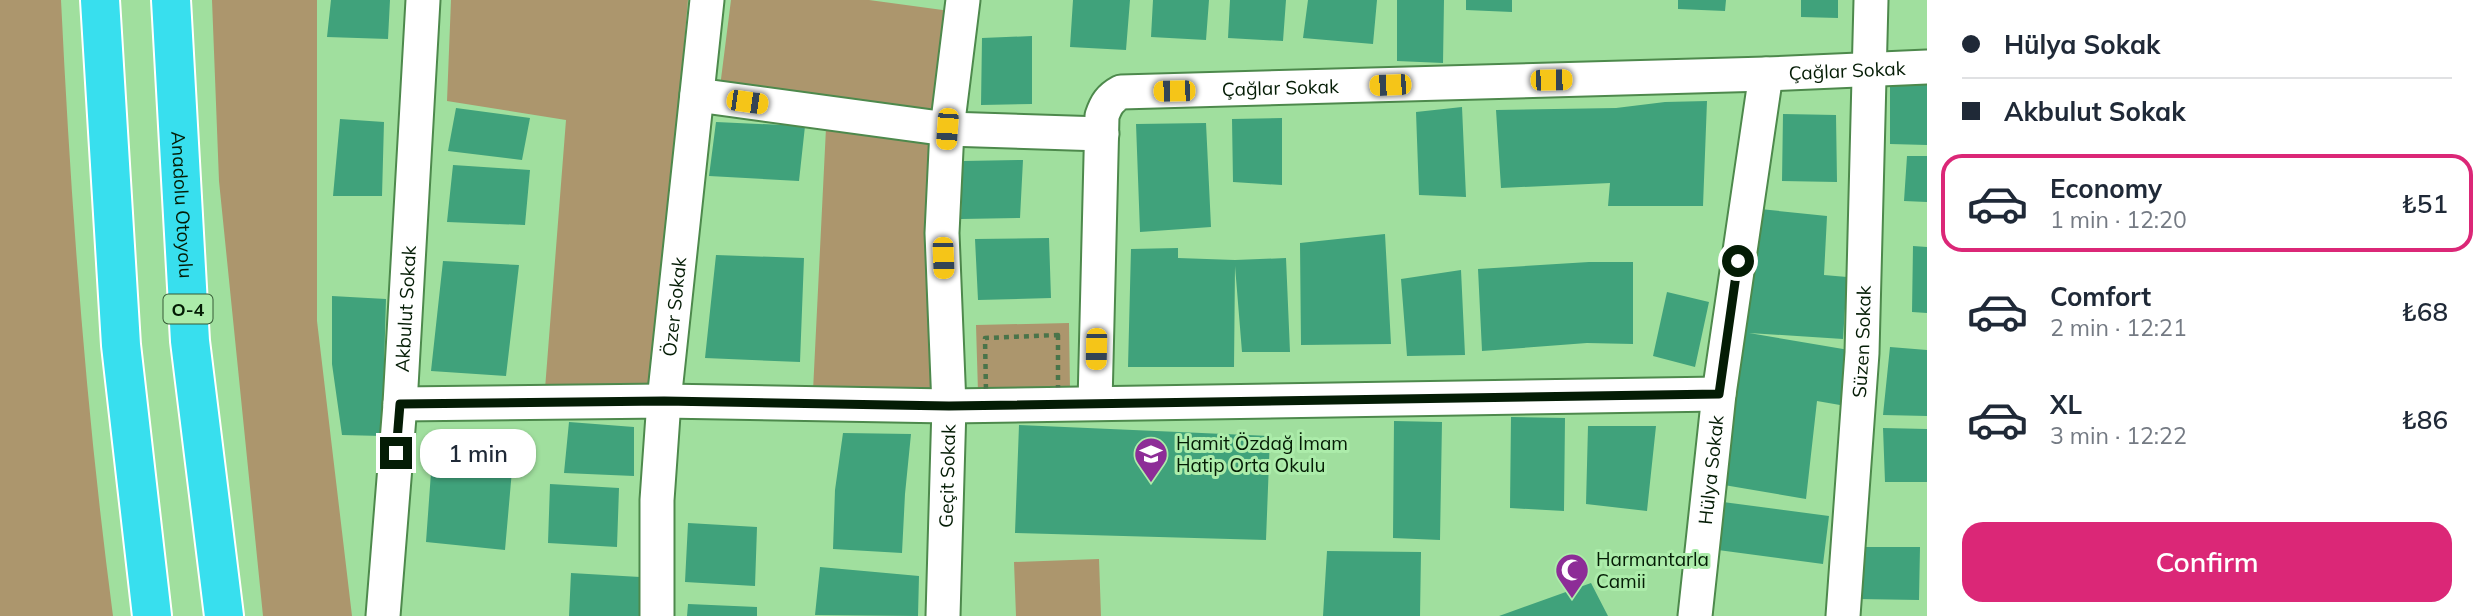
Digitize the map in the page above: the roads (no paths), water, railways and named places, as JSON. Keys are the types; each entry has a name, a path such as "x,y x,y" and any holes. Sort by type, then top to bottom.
{"highway":[{"path":"100,0 121,345 152,616"},
{"name":"Anadolu Otoyolu","path":"171,0 190,341 224,616"}],"street":[{"name":"Akbulut Sokak","path":"383,616 400,404 423,0"},
{"name":"Özer Sokak","path":"657,616 657,500 664,401 707,0"},
{"name":"Geçit Sokak","path":"943,616 949,406 942,233 947,129 963,0"},
{"name":"Süzen Sokak","path":"1843,616 1862,353 1871,0"},
{"name":"Çağlar Sokak","path":"1095,402 1102,116 1105,105 1121,92 1927,67"},
{"name":"Hülya Sokak","path":"1695,616 1719,394 1766,74"},
{"path":"697,95 947,129 1102,134"},
{"path":"400,404 664,401 949,406 1719,394"}],"place":[{"name":"Hamit Özdağ İmam Hatip Orta Okulu","path":"1151,484"},
{"name":"Harmantarla Camii","path":"1572,600"}]}
